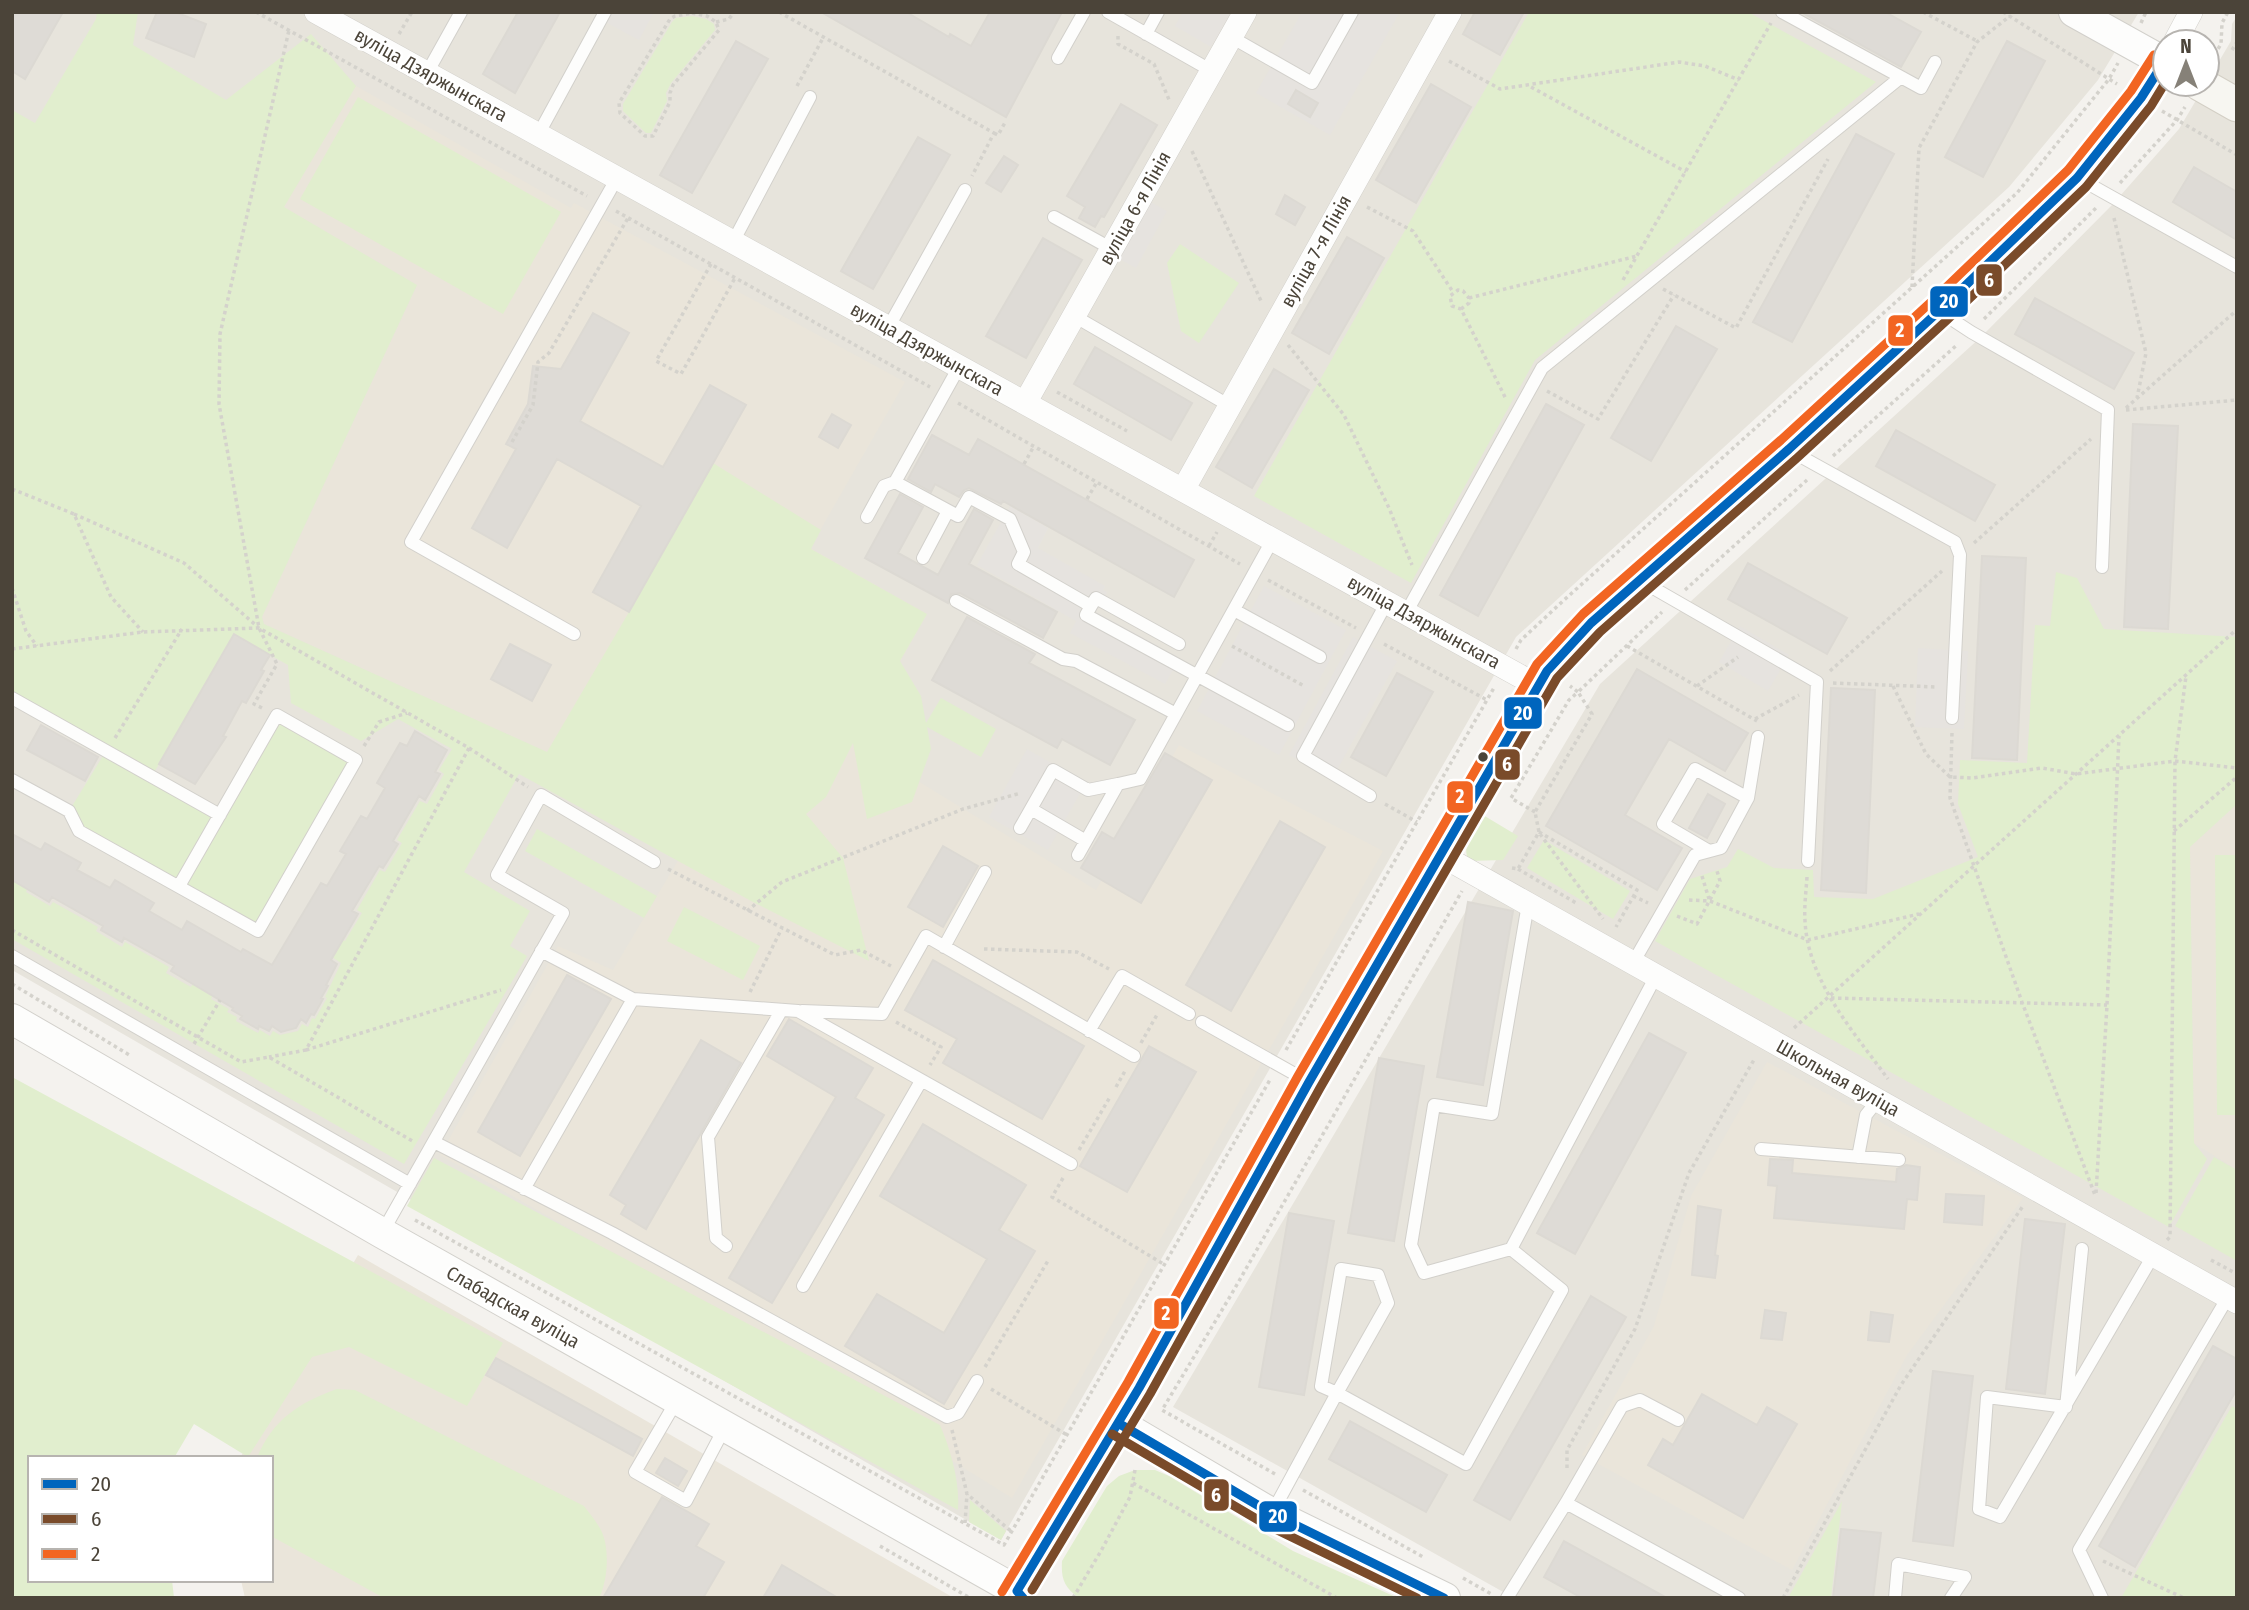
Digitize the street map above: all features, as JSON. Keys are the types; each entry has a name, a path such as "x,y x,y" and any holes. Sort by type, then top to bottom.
{"main road":[{"path":"1017,1596 1118,1423 1439,854 1548,671 1591,623 1789,449 1939,311 2077,177 2151,82"},
{"path":"2221,96 2237,105"}],"street":[{"name":"вуліца Дзяржынскага","path":"316,12 1538,685"},
{"name":"вуліца 6-я Лінія","path":"1025,403 1245,12"},
{"name":"вуліца 7-я Лінія","path":"1183,490 1450,12"},
{"path":"2074,12 2151,49"},
{"path":"2182,28 2191,12"},
{"name":"Школьная вуліца","path":"1439,854 1657,976 1883,1089 2232,1300"},
{"name":"Слабадская вуліца","path":"12,1019 1017,1596"},
{"path":"1118,1423 1271,1513 1454,1588"}],"lane":[{"path":"427,74 461,12"},
{"path":"538,135 605,12"},
{"path":"1058,58 1084,12"},
{"path":"1108,12 1212,71"},
{"path":"1146,34 1158,12"},
{"path":"1231,37 1312,83 1352,12"},
{"path":"1780,12 1921,88 1935,62"},
{"path":"1370,796 1303,756 1368,635 1396,608 1542,368 1901,77"},
{"path":"733,242 810,97"},
{"path":"2077,177 2237,267"},
{"path":"574,634 411,541 617,178"},
{"path":"888,328 965,190"},
{"path":"1054,217 1112,249"},
{"path":"1939,311 2108,410 2102,567"},
{"path":"1074,316 1230,406"},
{"path":"867,517 884,486 895,482 959,366"},
{"path":"1789,449 1955,542 1960,555 1952,718"},
{"path":"895,482 958,516 969,497 1010,519 1024,552 1018,564 1091,606"},
{"path":"923,558 948,510"},
{"path":"1020,828 1053,771 1088,790 1140,779 1273,539"},
{"path":"1640,580 1816,682 1808,861"},
{"path":"1179,645 1096,598 1086,615 1287,725"},
{"path":"956,601 1063,659 1076,661 1176,714"},
{"path":"1234,610 1320,657"},
{"path":"12,698 220,815"},
{"path":"12,780 69,811 79,831 258,931 356,760 277,715 179,886"},
{"path":"1633,963 1695,855 1721,848 1748,798 1758,737"},
{"path":"1709,851 1663,824 1695,769 1748,798"},
{"path":"1079,855 1118,784"},
{"path":"382,1233 563,913 497,874 541,795 654,862"},
{"path":"1031,809 1086,841"},
{"path":"944,947 985,872"},
{"path":"1528,904 1492,1114 1434,1105 1411,1245 1424,1273 1511,1249 1657,976"},
{"path":"541,951 633,999 781,1011 882,1014 926,936 1134,1056"},
{"path":"12,956 410,1184"},
{"path":"1089,1031 1122,976 1189,1014"},
{"path":"524,1189 633,999"},
{"path":"726,1246 716,1238 708,1137 781,1011"},
{"path":"798,1011 1071,1164"},
{"path":"1202,1022 1309,1082"},
{"path":"803,1286 921,1081"},
{"path":"1858,1157 1866,1115 1883,1089"},
{"path":"432,1146 612,1234 947,1418 958,1413 977,1381"},
{"path":"1761,1149 1899,1160"},
{"path":"1271,1513 1337,1393 1388,1303 1378,1275 1341,1269 1321,1386 1337,1393 1466,1464 1562,1290 1511,1249"},
{"path":"2066,1407 2082,1249"},
{"path":"2066,1407 1987,1397 1979,1508 2000,1517 2066,1407 2154,1254"},
{"path":"2102,1598 2079,1550 2232,1300"},
{"path":"677,1400 635,1472 686,1501 725,1427"},
{"path":"1507,1598 1622,1406 1640,1400 1678,1420"},
{"path":"1566,1503 1738,1598"},
{"path":"1895,1598 1898,1564 1965,1577 1951,1598"}],"path":[{"path":"256,12 944,395 1255,572 1487,699"},
{"path":"396,39 412,12"},
{"path":"716,22 719,30 715,37 673,85 670,102 653,136 645,136 620,113 619,103 670,19 692,13 707,16 716,22 729,19 734,12"},
{"path":"779,12 998,135 1006,121"},
{"path":"1599,321 1780,12"},
{"path":"1923,12 1977,42"},
{"path":"2221,44 2222,23 2228,12"},
{"path":"1912,287 1919,148 1977,42 2010,16"},
{"path":"277,715 254,704 277,664 259,628 219,404 220,334 289,30"},
{"path":"2232,50 2237,42"},
{"path":"1429,50 1500,89 1679,62 1705,66 1739,80"},
{"path":"1529,86 1686,172"},
{"path":"1535,812 1511,798 1569,700 1674,600 1971,332 2109,195 2177,120"},
{"path":"965,190 994,133"},
{"path":"1649,281 1736,328 1832,152"},
{"path":"2109,195 2146,353 2137,398"},
{"path":"1347,196 1413,231 1453,292"},
{"path":"512,443 533,405 538,362 549,353 628,218"},
{"path":"1469,298 1637,256"},
{"path":"710,264 656,361 681,374 735,278"},
{"path":"1469,298 1463,290 1453,292 1450,296 1452,306 1461,309 1515,416"},
{"path":"1533,383 1598,419 1674,295"},
{"path":"1461,309 1466,307 1469,298"},
{"path":"2237,310 2124,410 2237,400"},
{"path":"1755,719 1804,693 2108,424"},
{"path":"1024,464 1034,446"},
{"path":"1087,499 1097,482"},
{"path":"12,489 184,563 259,628 469,748 541,795"},
{"path":"74,514 111,597 143,632"},
{"path":"12,588 26,631 37,646"},
{"path":"12,649 143,632 259,628"},
{"path":"106,751 182,629"},
{"path":"1795,1028 2237,629"},
{"path":"1218,638 1304,686"},
{"path":"1627,646 1761,723 1758,737"},
{"path":"1697,686 1754,646"},
{"path":"2154,1254 2170,1237 2175,761 2186,674"},
{"path":"1816,682 1954,688"},
{"path":"1893,686 1926,754 1950,777 1973,778 2042,768 2076,774 2175,761 2237,768"},
{"path":"1578,692 1592,714 1535,812 1539,832 1603,919"},
{"path":"356,760 379,722 407,713"},
{"path":"1952,718 1950,798 2022,1002 2095,1195 2108,1005 2120,734"},
{"path":"306,1050 469,748"},
{"path":"2174,831 2237,777"},
{"path":"747,911 782,883 963,809 1044,786"},
{"path":"1370,796 1417,822"},
{"path":"1428,1559 1162,1410 1231,1295 1472,873 1477,866 1518,869 1539,832"},
{"path":"1539,832 1637,890 1616,927"},
{"path":"1808,861 1804,922 1817,970 1829,998 1883,1089"},
{"path":"672,871 835,955 861,950 905,973"},
{"path":"1710,901 1808,940 1921,914"},
{"path":"749,1008 750,991 782,928"},
{"path":"12,930 241,1062 306,1050 523,983"},
{"path":"984,949 1077,952 1122,976"},
{"path":"1829,998 2108,1005"},
{"path":"187,1056 220,1000"},
{"path":"882,1014 941,1047 921,1081"},
{"path":"1566,1503 1567,1450 1635,1329 1689,1173 1760,1049"},
{"path":"269,1057 432,1146"},
{"path":"1110,1097 1052,1198 1166,1265"},
{"path":"1783,1598 1901,1385 2028,1198"},
{"path":"414,1219 1004,1545"},
{"path":"1049,1259 977,1381 1068,1435"},
{"path":"947,1418 955,1440 967,1494 965,1523"},
{"path":"1073,1598 1130,1497 1135,1470"},
{"path":"1133,1483 1337,1598"},
{"path":"967,1494 1012,1532"},
{"path":"2079,1550 2184,1598"},
{"path":"1454,1588 1498,1598"}],"shaded area":[{"path":"12,12 2139,12 2098,80 2009,187 1516,637 1001,1540 12,970"},
{"path":"599,12 654,12 639,40 596,17"},
{"path":"1183,12 1231,12 1211,47 1175,26"},
{"path":"1302,12 1400,12 1330,135 1256,93"},
{"path":"2237,16 2237,1598 1514,1598 1173,1407 1600,684 1982,336 2113,204 2179,129 2197,98 2221,98 2221,58 2231,41 2232,24"},
{"path":"356,86 571,208 574,203 905,382 810,548 927,614 854,742 1096,890 1179,745 1383,851 1012,1498 685,1294 440,1155 558,946 613,970 701,822 264,624 262,617 417,285 283,207"},
{"path":"1136,194 1167,211 1136,268 1105,251"},
{"path":"1010,506 1048,528 1038,548 1105,586 1103,590 1107,592 1096,612 1180,658 1165,684 1070,633 1076,621 977,565"},
{"path":"1264,586 1346,630 1279,755 1197,711"},
{"path":"1740,626 1789,655 1768,691 1719,662"},
{"path":"1353,637 1397,661 1332,779 1289,755"},
{"path":"1918,648 1968,651 1964,729 1915,727"},
{"path":"1027,749 1086,783 1048,850 989,817"},
{"path":"2237,804 2237,1170 2194,1143 2190,847"},
{"path":"1767,1062 2023,1198 1907,1355 1792,1570 1582,1455 1654,1326 1691,1196"},
{"path":"358,1255 954,1598 245,1598 241,1582 273,1582 273,1456 241,1456"}],"green space":[{"path":"97,12 138,12 133,45 226,100 311,34 356,86 284,207 417,285 262,617 264,624 547,752 713,463 821,530 811,549 927,614 900,661 921,696 926,723 941,698 996,729 981,757 927,727 931,749 912,802 867,819 853,743 826,797 806,814 843,858 869,961 753,902 519,774 464,872 530,911 510,946 527,956 404,1164 12,939 12,878 28,887 26,892 50,906 53,902 98,927 96,931 122,947 125,942 169,967 166,973 191,987 194,982 214,993 211,999 229,1009 227,1012 237,1017 236,1021 258,1033 260,1030 270,1036 273,1031 280,1035 298,1031 302,1024 308,1027 327,998 325,997 341,963 329,955 339,938 345,941 362,913 357,910 380,870 385,872 402,843 397,840 420,801 427,804 444,774 439,770 452,749 398,719 361,741 291,703 288,665 234,635 152,776 220,815 277,715 356,760 258,931 79,831 69,811 106,751 12,698 12,110 35,123 96,19"},
{"path":"1529,12 1748,12 1876,82 1535,360 1411,583 1254,496"},
{"path":"692,16 706,19 714,24 715,30 671,83 666,93 667,101 651,133 646,133 623,111 623,104 672,22 676,18"},
{"path":"358,97 561,212 503,314 300,199"},
{"path":"1180,244 1239,283 1199,343 1181,331 1167,263"},
{"path":"2056,572 2077,578 2104,629 2237,637 2237,804 2190,847 2194,1143 2207,1159 2169,1227 1655,941 1690,879 1727,867 1738,849 1774,868 1813,870 1814,897 1873,899 1978,857 1958,804 1960,760 2027,763 2035,625 2050,626"},
{"path":"1483,815 1518,836 1503,860 1469,861 1467,843"},
{"path":"537,829 657,896 644,918 525,851"},
{"path":"1544,840 1630,891 1613,919 1527,868"},
{"path":"2215,855 2237,855 2237,1115 2217,1115"},
{"path":"684,907 760,946 743,980 667,941"},
{"path":"12,1077 503,1343 467,1406 349,1347 312,1357 249,1456 194,1424 175,1456 28,1456 28,1582 172,1582 174,1598 12,1598"},
{"path":"2214,1157 2237,1170 2237,1261 2175,1226"},
{"path":"434,1158 940,1425 954,1467 958,1510 407,1206"},
{"path":"337,1389 355,1390 584,1506 601,1530 606,1546 606,1573 599,1598 384,1598 273,1537 273,1456 258,1456 279,1423 311,1400"},
{"path":"2232,1406 2237,1409 2237,1598 2121,1598"},
{"path":"1135,1470 1155,1470 1169,1476 1293,1551 1398,1598 1079,1598 1064,1582 1062,1561 1107,1486 1119,1476"},
{"path":"970,1500 1006,1531 1001,1540 969,1522"},
{"path":"1842,1501 1831,1598 1788,1598"}],"building":[{"path":"12,12 63,12 25,79 12,71"},
{"path":"157,12 175,12 206,24 194,57 146,38"},
{"path":"518,12 560,12 515,93 483,74"},
{"path":"821,12 906,12 949,37 950,34 971,46 990,12 1062,12 1006,117"},
{"path":"1475,12 1524,12 1500,55 1463,34"},
{"path":"1801,12 1885,12 1921,32 1901,67"},
{"path":"736,41 768,59 692,193 660,175"},
{"path":"2007,41 2045,61 1983,177 1945,157"},
{"path":"1431,84 1471,107 1416,203 1376,180"},
{"path":"1296,90 1318,103 1310,117 1288,104"},
{"path":"1121,104 1157,125 1104,217 1101,216 1095,227 1079,218 1085,207 1067,196"},
{"path":"1856,134 1894,154 1792,342 1753,322"},
{"path":"918,137 950,155 873,289 841,271"},
{"path":"1004,156 1018,165 1001,192 986,183"},
{"path":"2194,167 2237,192 2237,240 2173,202"},
{"path":"1285,195 1305,207 1295,225 1276,214"},
{"path":"1347,237 1384,258 1329,354 1292,333"},
{"path":"1043,238 1082,260 1026,358 986,336"},
{"path":"2035,298 2134,353 2114,389 2015,334"},
{"path":"593,313 629,333 580,421 663,467 710,385 746,405 629,612 593,592 641,506 557,459 507,548 472,528 516,449 506,444 528,404 533,366 561,369"},
{"path":"1676,326 1717,349 1651,461 1611,438"},
{"path":"1095,347 1192,403 1171,440 1074,384"},
{"path":"1274,369 1309,390 1252,488 1216,467"},
{"path":"1546,404 1584,425 1478,616 1440,595"},
{"path":"832,414 851,425 838,448 819,437"},
{"path":"2133,424 2178,426 2168,629 2124,627"},
{"path":"1896,430 1995,485 1975,521 1876,466"},
{"path":"932,435 969,455 978,439 1194,560 1174,597 1003,501 1001,504 969,488 959,497 935,484 931,492 908,479"},
{"path":"900,494 923,507 898,553 938,575 974,509 993,520 969,564 1057,612 1043,638 960,593 951,594 948,603 865,558"},
{"path":"1982,556 2026,558 2017,760 1972,758"},
{"path":"1748,563 1847,618 1827,654 1728,599"},
{"path":"967,617 1035,654 1029,663 1135,720 1110,765 1062,739 1057,748 932,680"},
{"path":"234,634 270,655 246,703 242,701 223,736 226,737 195,784 159,764"},
{"path":"510,644 551,665 532,701 491,679"},
{"path":"1637,669 1748,733 1725,771 1669,739 1625,815 1682,848 1657,890 1546,826"},
{"path":"1397,673 1433,692 1386,776 1351,757"},
{"path":"1831,688 1875,690 1866,893 1821,890"},
{"path":"41,725 98,757 85,781 27,750"},
{"path":"415,731 447,750 435,772 440,774 425,800 419,796 393,841 398,844 383,868 379,866 352,911 358,914 331,960 337,964 314,1015 311,1014 306,1023 301,1019 296,1028 281,1032 272,1026 269,1031 259,1026 258,1029 240,1019 242,1016 232,1010 233,1008 171,971 174,966 124,938 122,942 101,930 103,926 52,897 49,902 12,880 12,834 41,850 45,843 81,863 77,870 110,888 115,880 154,903 149,911 182,930 187,921 241,952 243,949 272,965 321,883 327,886 346,854 340,851 361,816 367,819 385,788 377,783 400,743 407,746"},
{"path":"1165,753 1212,780 1141,903 1081,868 1102,832 1114,839"},
{"path":"1708,794 1725,804 1707,838 1689,828"},
{"path":"1280,821 1325,847 1231,1011 1186,985"},
{"path":"943,846 978,866 943,927 908,907"},
{"path":"1468,902 1513,911 1483,1085 1437,1077"},
{"path":"933,960 1084,1046 1042,1119 943,1063 957,1039 905,1010"},
{"path":"567,975 611,999 520,1156 478,1132"},
{"path":"789,1019 873,1068 855,1098 884,1115 772,1303 729,1278 836,1097 767,1056"},
{"path":"1649,1033 1686,1053 1575,1254 1537,1233"},
{"path":"701,1040 741,1063 646,1229 621,1214 626,1205 610,1195"},
{"path":"1149,1046 1196,1072 1127,1192 1080,1166"},
{"path":"1379,1058 1424,1066 1394,1241 1348,1233"},
{"path":"923,1124 1026,1185 999,1230 1035,1251 944,1404 845,1346 877,1294 944,1333 987,1259 880,1196"},
{"path":"1770,1159 1793,1160 1792,1173 1896,1182 1897,1169 1906,1165 1920,1167 1917,1200 1907,1199 1904,1229 1774,1218 1777,1186 1768,1185"},
{"path":"1946,1194 1984,1196 1982,1225 1944,1222"},
{"path":"1698,1206 1721,1210 1715,1278 1692,1275"},
{"path":"1289,1213 1334,1221 1304,1395 1259,1387"},
{"path":"2025,1219 2065,1224 2045,1394 2006,1389"},
{"path":"1591,1296 1626,1317 1510,1520 1474,1500"},
{"path":"1765,1310 1786,1313 1782,1340 1761,1338"},
{"path":"1871,1312 1893,1315 1889,1342 1868,1340"},
{"path":"2213,1346 2237,1359 2237,1389 2135,1567 2099,1546"},
{"path":"496,1358 642,1439 633,1456 486,1375"},
{"path":"1933,1371 1973,1376 1953,1546 1913,1541"},
{"path":"1702,1394 1757,1425 1767,1407 1797,1424 1743,1518 1648,1465 1663,1439 1673,1445"},
{"path":"1350,1421 1447,1475 1426,1512 1329,1459"},
{"path":"665,1458 687,1471 678,1486 656,1473"},
{"path":"662,1497 709,1524 696,1546 724,1562 703,1598 603,1598"},
{"path":"1841,1529 1881,1533 1873,1598 1833,1598"},
{"path":"1564,1541 1667,1598 1582,1598 1544,1577"},
{"path":"782,1565 838,1598 763,1598"}],"transit line":[{"name":"2","path":"1002,1592 1128,1382 1298,1076 1537,664 1583,614 1781,440 1931,302 2068,170 2131,91 2151,60"},
{"name":"20","path":"1023,1598 1017,1591 1139,1388 1309,1082 1547,671 1591,623 1789,449 1939,311 2077,178 2151,82"},
{"name":"6","path":"1032,1590 1150,1394 1320,1088 1557,678 1600,632 1797,458 2086,187 2156,98"},
{"name":"20","path":"1118,1423 1271,1513 1444,1598"},
{"name":"6","path":"1112,1434 1265,1524 1417,1598"}]}
